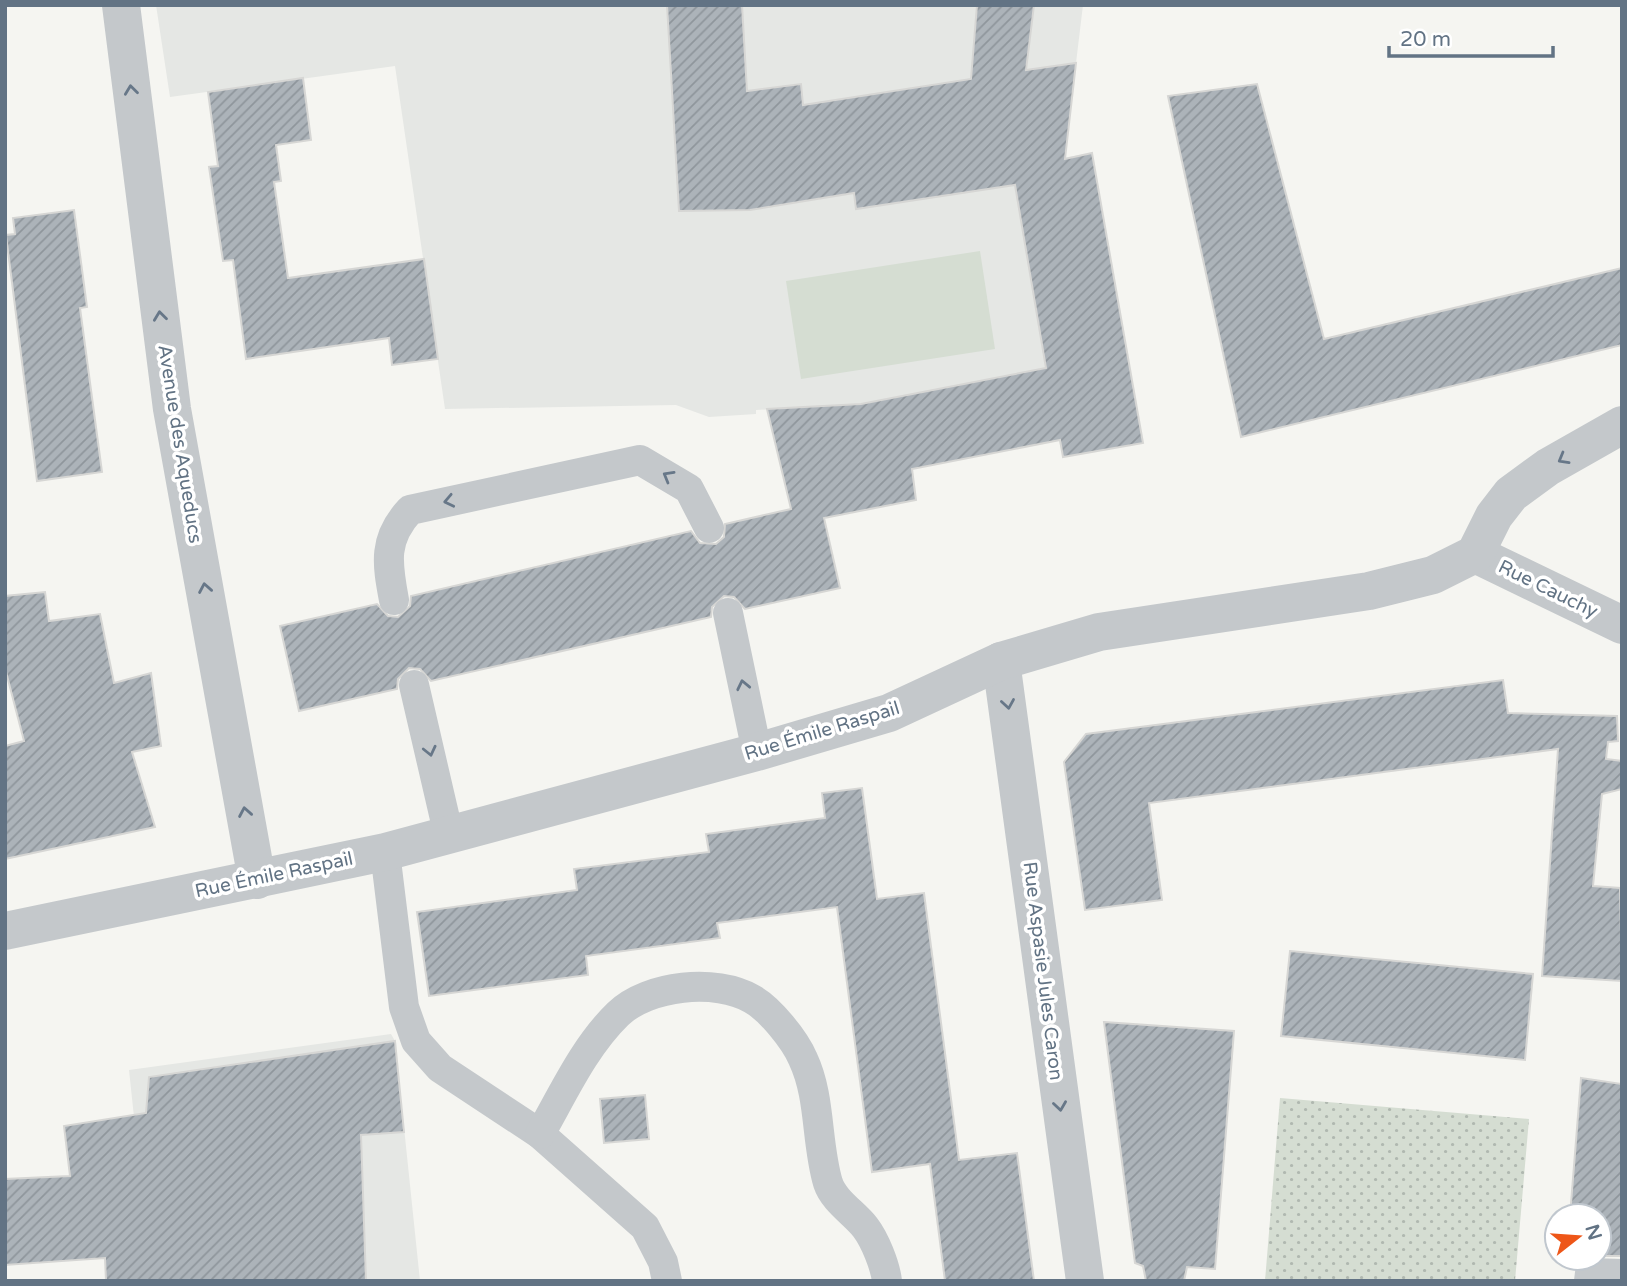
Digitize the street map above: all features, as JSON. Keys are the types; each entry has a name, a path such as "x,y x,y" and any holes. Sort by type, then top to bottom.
{"street":[{"name":"Avenue des Aqueducs","path":"121,5 172,409 257,880"},
{"path":"1475,554 1494,516 1511,494 1548,467 1622,425"},
{"name":"Rue Émile Raspail","path":"5,931 385,852 757,752 889,713 1001,661 1042,646 1120,628 1401,584 1433,575 1475,554"},
{"name":"Rue Cauchy","path":"1475,554 1622,625"},
{"name":"Rue Aspasie Jules Caron","path":"1001,661 1085,1281"}],"lane":[{"path":"394,600 387,564 395,527 410,510 640,460 689,489 709,527"},
{"path":"728,613 757,752"},
{"path":"414,685 449,836"},
{"path":"385,852 404,1007 416,1041 440,1068 540,1134 645,1227 663,1262 667,1281"},
{"path":"540,1134 591,1047 619,1013 652,993 706,985 753,999 785,1030 804,1060 816,1109 819,1151 829,1187 867,1229 887,1281"},
{"path":"1590,1277 1622,1274"}],"shaded area":[{"path":"156,5 1083,5 1076,63 803,105 800,84 747,91 854,193 1092,153 1143,443 1063,457 1059,440 912,469 916,500 829,517 822,406 756,410 756,414 709,417 676,405 445,409 395,66 170,97"},
{"path":"980,251 995,349 801,379 786,281"},
{"path":"391,1034 395,1041 420,1281 139,1281 134,1117 129,1070"},
{"path":"1280,1098 1529,1119 1515,1281 1265,1281"}],"building":[{"path":"667,5 742,5 747,91 801,84 803,105 971,79 977,5 1034,5 1026,70 1076,63 1065,159 1092,153 1143,443 1063,457 1060,440 912,469 916,500 824,518 840,588 745,609 734,597 724,596 712,607 711,617 431,681 420,669 409,668 398,679 397,689 299,711 280,626 377,604 388,616 398,617 410,606 411,596 691,531 700,543 716,544 724,537 725,524 791,509 767,409 861,404 1046,368 1015,185 856,209 854,193 750,210 679,211"},
{"path":"303,78 311,140 276,145 281,181 274,182 288,278 424,259 438,359 392,365 389,338 246,359 233,260 223,261 209,167 218,166 208,92"},
{"path":"1257,84 1324,339 1622,268 1622,345 1241,437 1168,96"},
{"path":"74,210 87,307 80,308 102,472 37,481 6,235 15,234 13,218"},
{"path":"45,592 49,621 100,614 114,683 151,673 161,746 132,752 155,827 5,859 5,746 24,741 5,668 5,596"},
{"path":"1503,680 1508,713 1617,716 1618,741 1608,742 1606,759 1622,761 1622,789 1602,794 1593,886 1620,888 1622,981 1542,976 1558,749 1149,803 1162,900 1085,910 1064,762 1086,734"},
{"path":"862,788 877,899 924,893 959,1160 1017,1153 1034,1281 945,1281 930,1164 872,1172 837,907 717,923 720,938 586,956 588,975 429,996 417,912 577,890 574,869 709,852 706,834 825,818 822,793"},
{"path":"1290,951 1533,974 1525,1060 1281,1036"},
{"path":"1104,1022 1234,1031 1215,1269 1187,1267 1184,1281 1146,1281 1143,1266 1135,1263"},
{"path":"395,1041 404,1132 361,1135 366,1281 106,1281 105,1258 5,1265 5,1179 70,1176 64,1126 146,1113 149,1077"},
{"path":"1581,1078 1622,1084 1622,1256 1613,1256 1613,1202 1571,1202"},
{"path":"645,1095 649,1139 604,1143 600,1099"}]}
